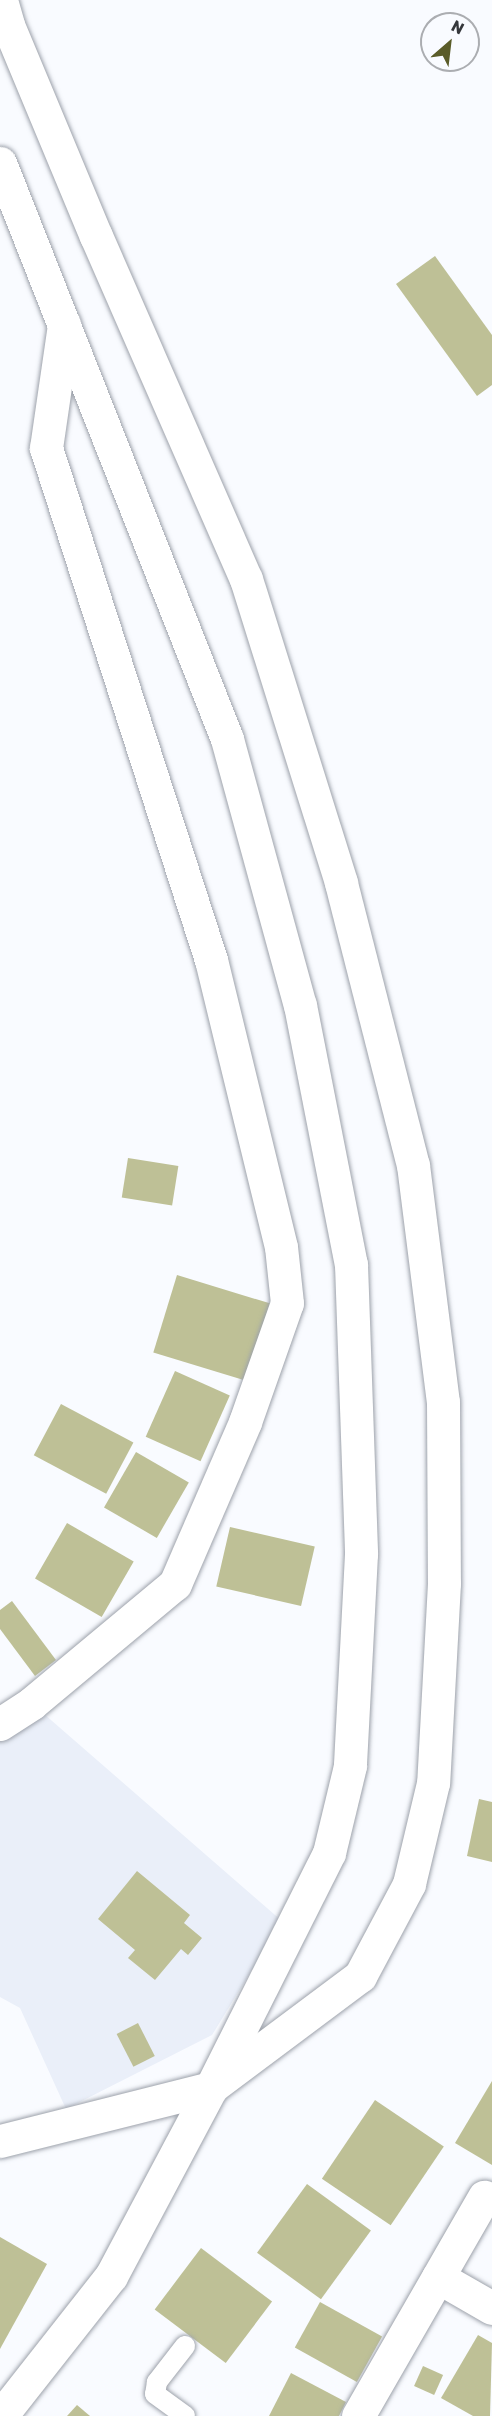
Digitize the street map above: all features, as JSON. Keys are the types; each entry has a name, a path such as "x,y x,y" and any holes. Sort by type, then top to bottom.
{"street":[{"path":"0,2141 211,2088 360,1976 409,1884 433,1783 444,1583 443,1402 413,1166 341,883 246,579 96,236 8,25 1,0"},
{"path":"0,163 29,243 64,324 227,739 300,1005 351,1264 361,1554 350,1766 329,1853 211,2088 111,2276 1,2416"},
{"path":"0,1724 32,1703 175,1584 245,1422 287,1303 281,1247 211,960 46,448 64,324"},
{"path":"358,2416 484,2197"},
{"path":"438,2277 492,2308"}],"lane":[{"path":"184,2346 157,2382 155,2394 185,2416"}],"shaded area":[{"path":"36,1707 282,1921 212,2035 66,2109 20,2008 0,1997 0,1733"}],"building":[{"path":"435,256 492,335 492,385 477,396 396,284"},
{"path":"128,1158 178,1166 172,1205 122,1198"},
{"path":"177,1275 270,1303 246,1381 153,1352"},
{"path":"175,1371 230,1395 201,1461 146,1437"},
{"path":"61,1404 133,1442 106,1494 34,1455"},
{"path":"136,1452 189,1482 157,1538 104,1507"},
{"path":"67,1523 134,1562 102,1617 35,1578"},
{"path":"230,1527 315,1547 301,1606 216,1586"},
{"path":"12,1601 56,1660 35,1676 0,1629 0,1610"},
{"path":"479,1799 492,1802 492,1862 467,1856"},
{"path":"137,1871 190,1915 184,1923 202,1938 188,1955 181,1949 155,1980 128,1958 135,1950 98,1919"},
{"path":"138,2023 155,2056 133,2067 117,2034"},
{"path":"492,2081 492,2165 455,2143"},
{"path":"375,2100 444,2146 391,2225 322,2179"},
{"path":"307,2184 371,2230 321,2299 257,2253"},
{"path":"0,2237 47,2264 0,2349"},
{"path":"201,2248 272,2302 226,2363 155,2309"},
{"path":"320,2302 382,2336 357,2382 295,2347"},
{"path":"478,2335 492,2343 490,2416 473,2416 441,2398"},
{"path":"423,2366 443,2375 434,2395 414,2386"},
{"path":"291,2373 346,2402 339,2416 269,2416"},
{"path":"77,2405 90,2416 67,2416"}]}
